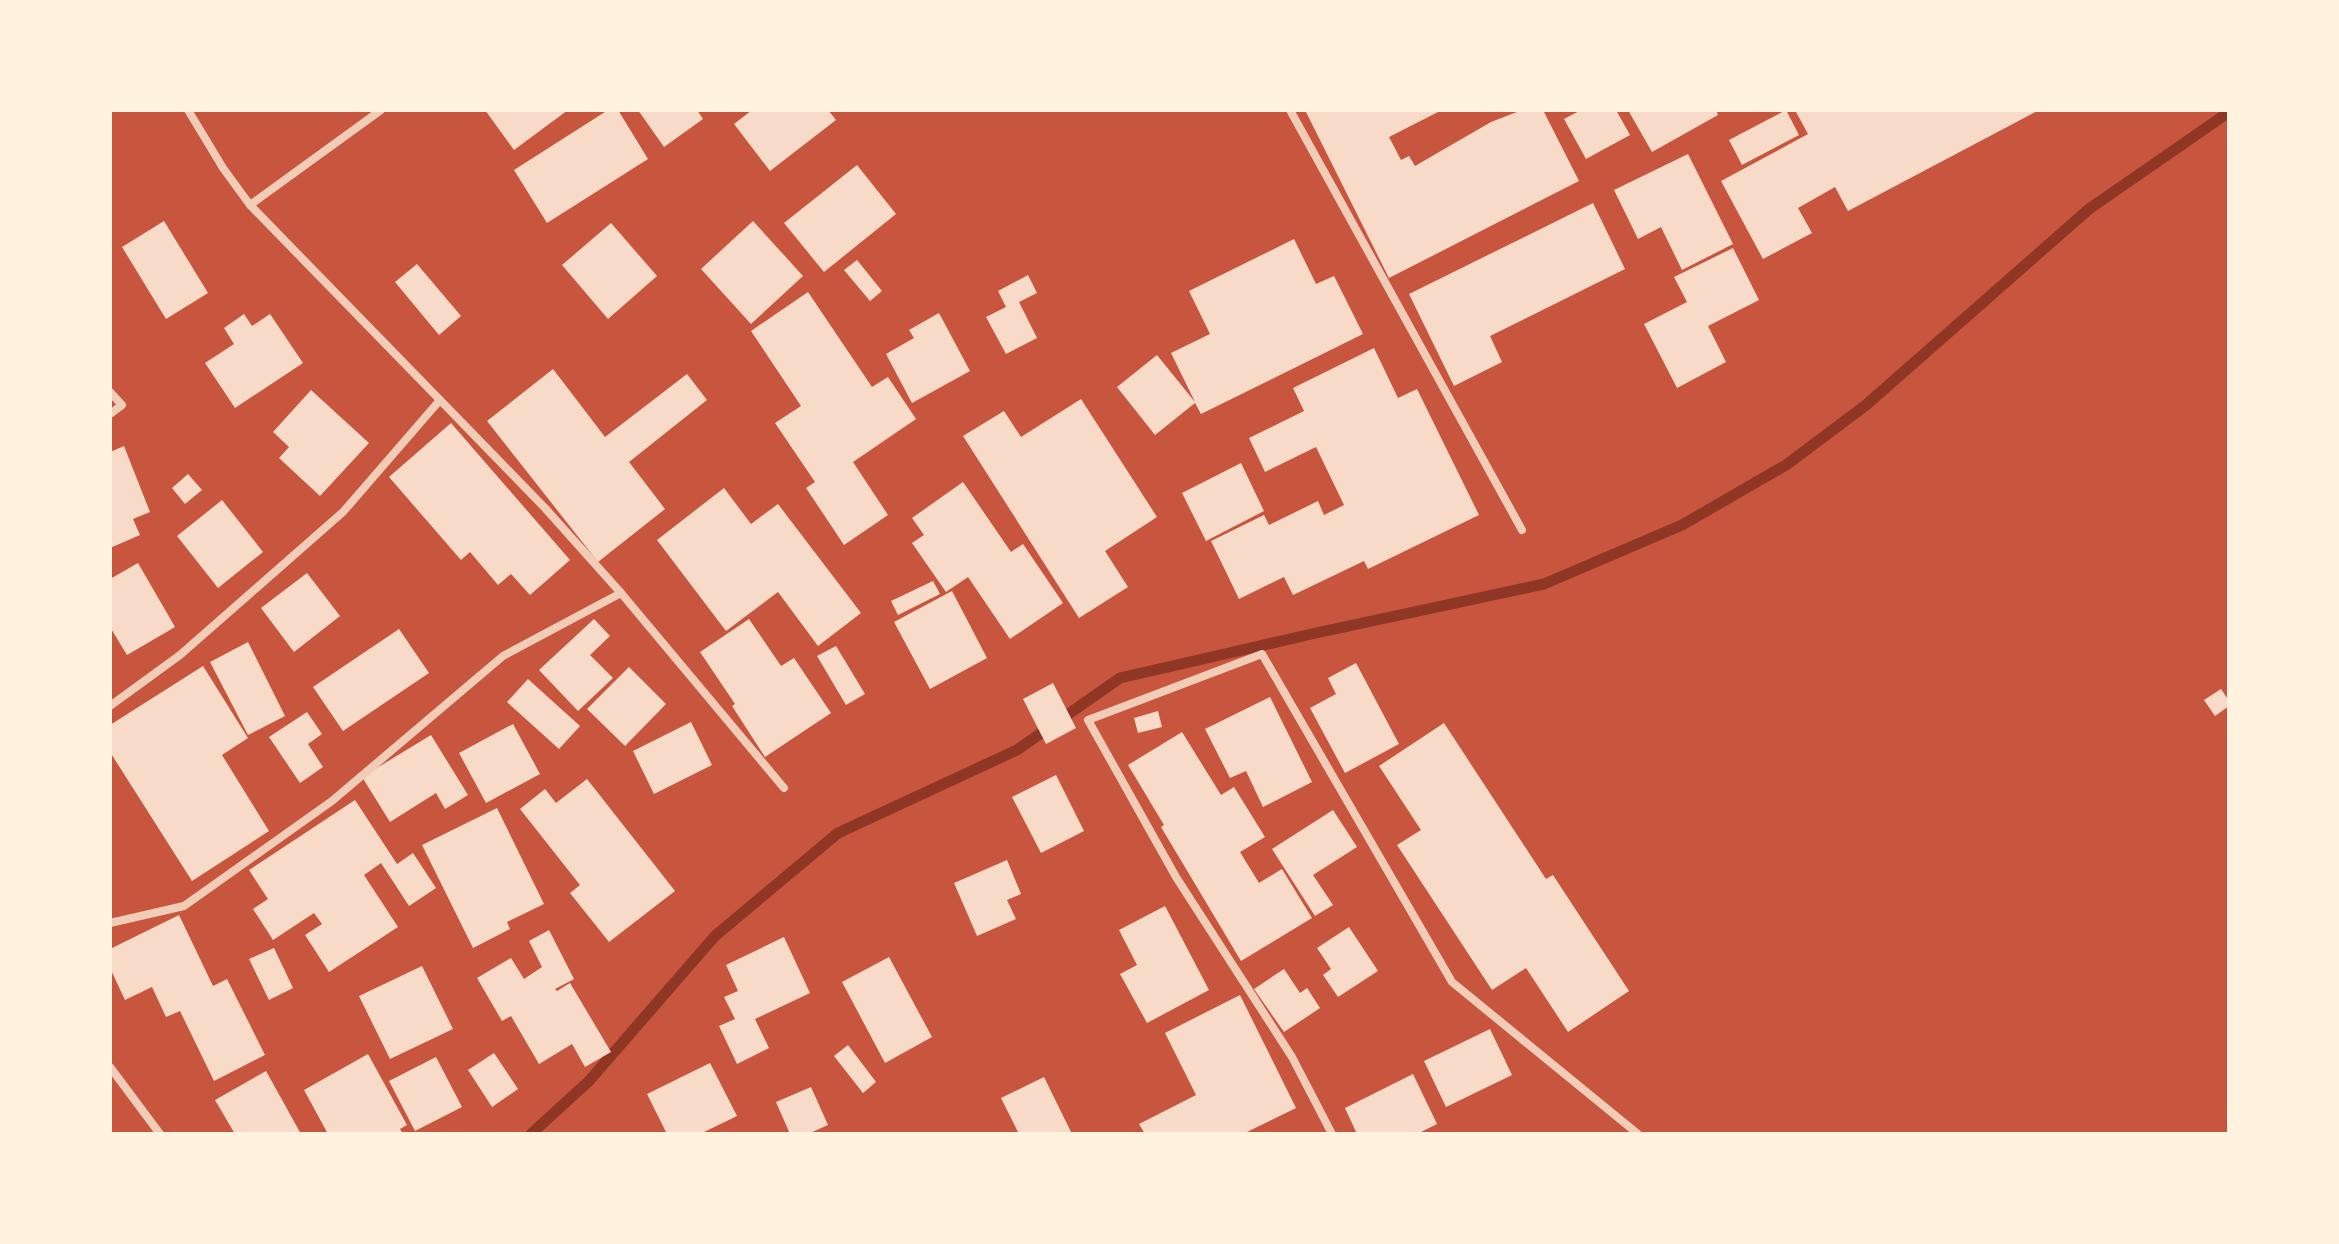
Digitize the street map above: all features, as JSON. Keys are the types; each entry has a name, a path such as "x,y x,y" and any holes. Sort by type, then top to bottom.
{"street":[{"path":"188,110 250,205 440,400 621,593 784,788"},
{"path":"250,205 381,110"},
{"path":"1290,110 1522,530"},
{"path":"110,392 122,405 110,414"},
{"path":"110,706 180,655 343,512 440,400"},
{"path":"110,923 184,906 332,801 503,656 621,593"},
{"path":"1332,1134 1292,1057 1176,877 1088,720 1262,654 1452,982 1638,1134"},
{"path":"110,1067 160,1134"}],"building":[{"path":"485,110 568,110 514,150"},
{"path":"608,110 618,110 648,159 547,223 514,170"},
{"path":"638,110 697,110 703,119 664,147"},
{"path":"752,110 828,110 836,120 770,171 734,124"},
{"path":"1305,110 1442,110 1389,137 1401,160 1409,156 1415,166 1491,122 1522,110 1543,110 1579,181 1389,278"},
{"path":"1581,110 1616,110 1630,135 1586,159 1564,119"},
{"path":"1628,110 1716,110 1718,115 1652,152"},
{"path":"1786,110 1799,135 1742,165 1729,140"},
{"path":"1795,110 2039,110 1848,211 1835,187 1798,208 1812,233 1763,259 1721,181 1808,134"},
{"path":"1688,154 1733,244 1682,270 1661,227 1638,239 1614,190"},
{"path":"857,165 896,214 824,272 784,223"},
{"path":"1593,203 1625,269 1490,336 1502,362 1454,386 1409,294"},
{"path":"164,221 208,293 166,319 122,247"},
{"path":"753,221 803,276 751,324 701,269"},
{"path":"611,223 657,276 608,319 562,265"},
{"path":"1294,239 1316,284 1334,276 1363,334 1201,414 1195,403 1155,435 1117,387 1157,355 1195,402 1171,353 1210,334 1189,291"},
{"path":"1733,248 1759,300 1708,326 1726,362 1677,388 1644,324 1687,302 1674,277"},
{"path":"857,260 882,291 870,301 844,270"},
{"path":"417,264 461,316 439,335 395,282"},
{"path":"1028,275 1037,293 1019,302 1037,338 1006,354 986,317 1006,307 998,291"},
{"path":"808,292 872,387 888,377 916,419 853,462 888,515 844,545 806,488 815,482 775,423 801,406 751,331"},
{"path":"939,313 970,371 912,403 886,354 914,338 909,330"},
{"path":"244,314 252,326 270,314 303,363 235,408 205,363 234,344 224,328"},
{"path":"1374,348 1398,398 1417,389 1479,515 1368,569 1364,561 1293,595 1284,577 1239,599 1211,541 1264,515 1269,525 1318,501 1324,515 1344,505 1316,447 1265,472 1249,438 1304,411 1293,388"},
{"path":"553,369 605,437 687,374 707,400 629,462 665,509 598,562 487,421"},
{"path":"311,390 369,443 320,496 279,458 289,447 273,432"},
{"path":"1081,399 1157,517 1105,551 1128,587 1079,618 963,436 1004,411 1021,437"},
{"path":"451,423 570,560 530,595 511,574 498,585 470,552 461,560 389,477"},
{"path":"124,446 150,512 133,519 140,535 110,548 110,452"},
{"path":"1241,463 1264,511 1206,541 1182,493"},
{"path":"188,474 202,490 185,504 172,488"},
{"path":"963,482 1011,552 1023,544 1063,603 1010,639 968,577 946,592 912,543 924,535 912,518"},
{"path":"724,488 751,524 778,504 861,613 818,646 778,592 726,631 657,540"},
{"path":"222,500 263,552 218,588 177,536"},
{"path":"138,563 175,627 127,655 110,627 110,579"},
{"path":"307,573 340,616 294,652 261,608"},
{"path":"933,581 940,594 898,615 891,601"},
{"path":"952,591 987,658 930,689 894,622"},
{"path":"594,619 610,636 590,655 613,678 578,711 539,670"},
{"path":"749,619 781,666 794,658 831,713 765,757 700,652"},
{"path":"399,629 429,673 343,731 313,687"},
{"path":"248,642 285,716 248,735 210,662"},
{"path":"836,646 865,694 846,705 817,656"},
{"path":"1356,663 1399,744 1345,773 1310,708 1336,694 1328,678"},
{"path":"203,666 248,738 222,755 269,831 192,881 110,752 110,725"},
{"path":"629,667 666,704 625,746 587,709"},
{"path":"528,679 580,726 559,749 507,702"},
{"path":"1053,683 1076,728 1046,744 1023,699"},
{"path":"2221,689 2229,706 2215,716 2204,700"},
{"path":"1270,697 1312,782 1263,807 1246,771 1230,778 1205,729"},
{"path":"1158,711 1162,727 1138,733 1134,718"},
{"path":"307,712 322,734 308,744 323,767 300,783 269,737"},
{"path":"691,722 712,765 654,794 633,751"},
{"path":"1444,723 1546,879 1553,875 1629,991 1568,1032 1526,968 1492,990 1397,845 1421,830 1379,766"},
{"path":"513,724 540,774 486,803 459,753"},
{"path":"1182,732 1221,795 1234,787 1265,837 1240,852 1259,883 1282,869 1312,918 1241,961 1128,765"},
{"path":"431,735 468,795 445,809 436,793 390,822 362,777"},
{"path":"1056,775 1084,831 1041,853 1012,797"},
{"path":"587,779 675,891 609,942 570,893 580,885 520,809 545,789 556,803"},
{"path":"355,800 397,864 413,853 436,888 409,906 381,863 364,875 398,927 329,972 305,935 322,924 314,913 273,940 253,909 268,899 249,870"},
{"path":"497,808 544,904 507,922 510,929 473,948 422,845"},
{"path":"1333,810 1357,847 1313,875 1333,905 1315,916 1272,849"},
{"path":"1007,860 1021,894 1007,900 1016,919 977,936 954,883"},
{"path":"1165,906 1209,990 1147,1023 1120,974 1137,965 1119,930"},
{"path":"179,915 213,986 227,979 265,1055 214,1081 180,1011 166,1017 152,987 125,1000 110,968 110,949"},
{"path":"1349,927 1378,971 1338,997 1323,975 1331,969 1317,948"},
{"path":"549,930 574,979 555,989 557,991 570,983 611,1052 585,1067 572,1044 539,1064 511,1016 502,1021 477,978 511,958 524,979 542,967 529,941"},
{"path":"784,937 810,993 755,1019 769,1048 737,1064 719,1026 735,1019 724,997 738,991 726,965"},
{"path":"274,948 293,988 269,1000 249,959"},
{"path":"889,957 932,1037 885,1063 842,982"},
{"path":"422,966 453,1029 390,1059 359,996"},
{"path":"1284,969 1300,993 1307,988 1320,1008 1284,1032 1254,989"},
{"path":"1240,995 1296,1108 1243,1134 1145,1134 1139,1124 1196,1095 1165,1033"},
{"path":"1490,1029 1512,1075 1446,1107 1424,1061"},
{"path":"848,1045 876,1082 863,1093 834,1056"},
{"path":"494,1053 518,1089 492,1107 468,1070"},
{"path":"368,1054 407,1125 400,1129 403,1134 328,1134 304,1090"},
{"path":"436,1057 462,1107 415,1131 389,1081"},
{"path":"710,1063 737,1116 700,1134 667,1134 647,1094"},
{"path":"266,1071 301,1134 235,1134 215,1100"},
{"path":"1413,1074 1437,1124 1417,1134 1357,1134 1345,1108"},
{"path":"1044,1077 1072,1134 1019,1134 1001,1098"},
{"path":"811,1087 828,1125 808,1134 790,1134 776,1102"}],"waterway":[{"path":"531,1134 589,1081 715,936 838,833 1017,750 1120,678 1544,584 1682,525 1786,465 1866,405 2089,209 2229,112"}]}
